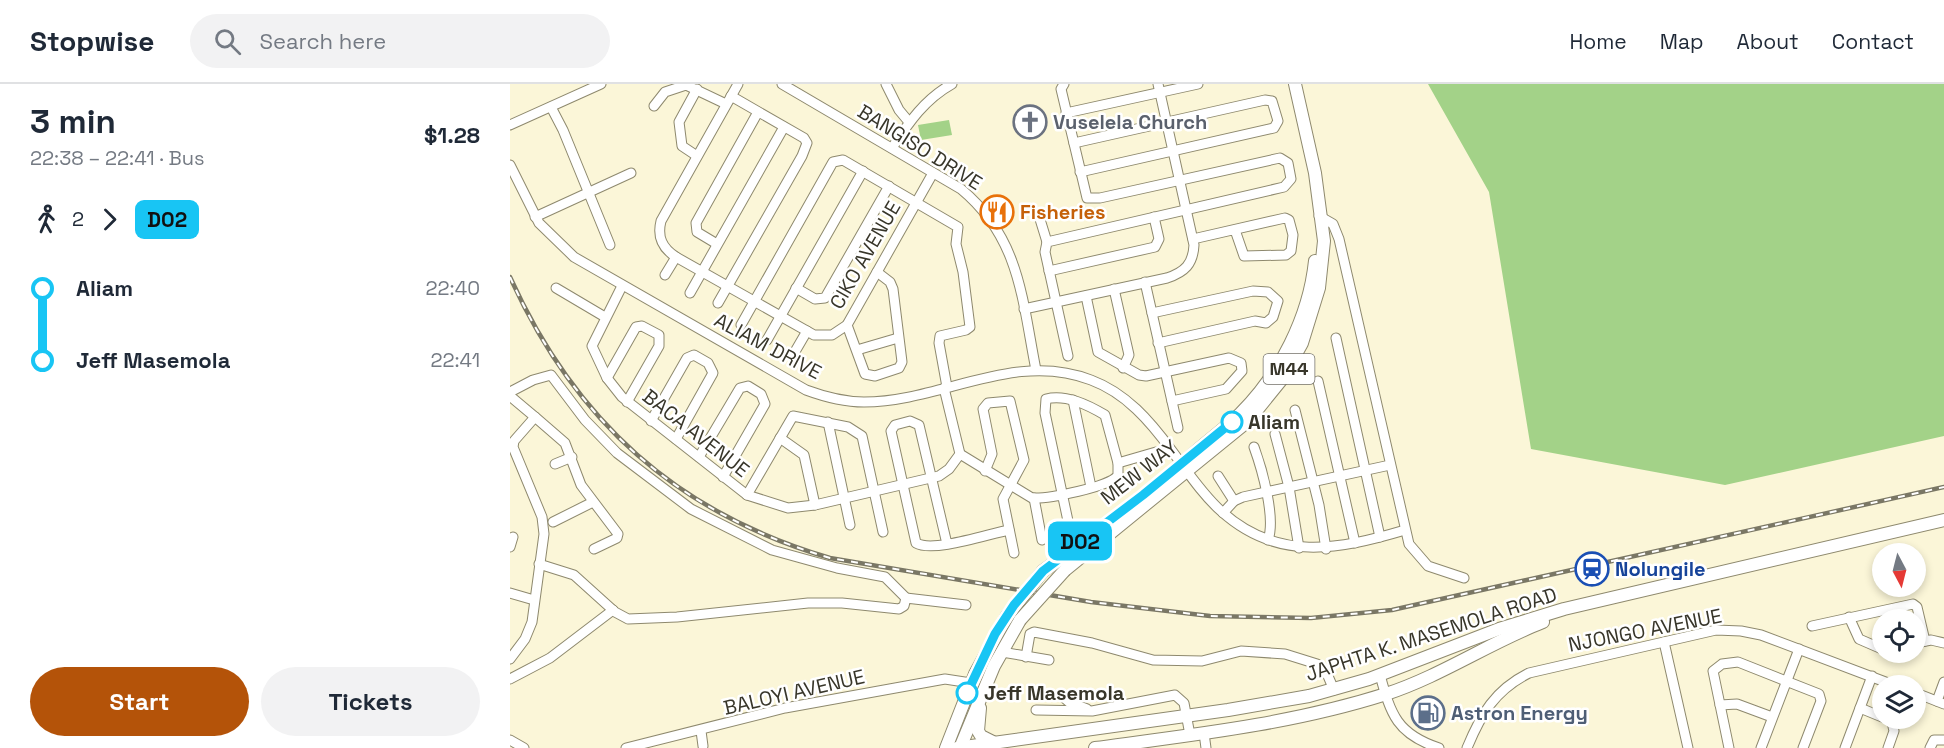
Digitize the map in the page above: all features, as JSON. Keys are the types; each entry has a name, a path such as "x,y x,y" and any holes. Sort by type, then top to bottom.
{"main road":[{"name":"MEW WAY","path":"959,748 986,684 1020,620 1065,570 1185,467 1242,412 1263,387 1288,347 1310,288 1320,214 1315,173 1295,84"},
{"name":"MEW WAY","path":"946,748 971,683 1007,616 1043,571 1185,467"},
{"name":"JAPHTA K. MASEMOLA ROAD","path":"959,748 1240,709 1334,690 1525,621 1944,520"},
{"name":"JAPHTA K. MASEMOLA ROAD","path":"1096,748 1243,727 1385,694 1456,665 1532,626 1598,602"},
{"path":"986,684 977,727 981,736 994,742"},
{"path":"1240,709 1243,727"}],"street":[{"path":"510,125 601,84"},
{"path":"738,84 659,227 664,248 676,257 807,332 793,355"},
{"name":"BANGISO DRIVE","path":"782,84 968,194 996,226 1011,252 1036,370"},
{"path":"886,84 899,110 909,122"},
{"path":"892,148 909,122 926,103 952,84"},
{"path":"1066,113 1159,88 1198,84"},
{"path":"654,106 660,96 686,85 758,112 804,138 806,147 718,303"},
{"path":"1047,242 1284,187 1291,179 1288,163 1280,158 1091,200 1085,195 1062,86"},
{"path":"1024,309 1175,276 1185,269 1194,251 1193,239 1159,88"},
{"path":"697,89 678,126 681,144 697,156"},
{"path":"1074,143 1265,100 1272,101 1275,106 1278,121 1274,128 1080,172"},
{"path":"551,107 610,244"},
{"path":"717,244 697,232 696,223 758,112"},
{"path":"690,293 784,126"},
{"path":"741,325 834,162 843,160 916,202"},
{"name":"ALIAM DRIVE","path":"510,165 535,217 554,240 573,257 783,378 823,396 871,402 1036,370 1073,374 1115,392 1148,420 1223,513 1268,540 1299,548 1326,549 1405,530"},
{"path":"767,340 863,171"},
{"path":"535,217 631,173"},
{"name":"CIKO AVENUE","path":"807,332 825,336 847,325 933,173"},
{"path":"796,288 815,299 825,298 889,186"},
{"name":"CIKO AVENUE","path":"916,202 952,222 959,229 956,244 964,280 970,327 940,336 945,387"},
{"path":"1320,214 1333,224 1339,239 1410,547 1423,563 1464,578"},
{"path":"1039,216 1047,242 1045,248 1049,271 1068,356"},
{"path":"1049,271 1155,248 1160,239 1154,217"},
{"path":"1193,239 1235,230 1287,219 1293,235 1291,251 1286,255 1244,256 1235,230"},
{"path":"665,275 676,257"},
{"path":"847,325 865,374 880,375 897,369 901,364 892,285 877,272"},
{"path":"1145,282 1178,429"},
{"name":"BACA AVENUE","path":"622,286 591,346 607,378 627,402 747,495 780,507 814,505 932,478 950,469 960,453"},
{"path":"556,288 605,317"},
{"path":"1114,289 1129,354 1123,368"},
{"path":"1152,313 1253,291 1268,292 1278,301 1273,317 1266,323 1255,321 1158,343"},
{"path":"1086,296 1098,352 1123,368 1142,376 1229,358 1237,360 1242,365 1242,371 1230,387 1172,401"},
{"path":"607,378 636,327 642,326 659,335 659,346 627,402"},
{"path":"858,350 898,338"},
{"path":"1336,338 1380,537"},
{"path":"651,421 687,358 694,356 708,363 714,370 712,375 675,440"},
{"path":"594,549 618,535 592,502 580,481 573,457 560,437 510,394 533,380 551,375 585,420 617,453 691,509 772,550 837,568 885,577 906,598 966,605"},
{"path":"1318,381 1355,543"},
{"path":"699,457 740,388 748,386 761,394 765,404 723,477"},
{"path":"945,387 960,453 985,471 1034,498 1062,494 1091,488 1116,480 1119,471 1118,463 1106,417 1073,400 1052,398 1046,399 1044,404 1062,494 1068,521"},
{"path":"1073,400 1091,488"},
{"path":"985,471 992,454 983,409 988,404 1010,401 1024,460 1003,502 1014,554"},
{"path":"1295,410 1313,482 1326,549"},
{"path":"747,495 795,416 855,429 861,434 883,532"},
{"path":"512,652 532,622 544,522 513,447 516,438 535,417"},
{"path":"828,422 850,525"},
{"path":"947,544 919,425 915,422 893,426 891,431 916,543 927,547 947,544 1009,530"},
{"path":"1275,434 1289,487 1299,548"},
{"path":"780,438 804,455 814,505"},
{"path":"1254,447 1263,472 1271,529 1268,540"},
{"path":"1118,463 1156,452"},
{"path":"555,464 573,457"},
{"path":"1223,513 1234,501 1265,492 1390,465"},
{"path":"1218,476 1234,501"},
{"path":"1034,498 1042,540"},
{"path":"553,522 592,502"},
{"path":"510,547 513,537"},
{"path":"539,564 574,575 613,610 628,619 677,617 808,603 842,603 899,609 904,606 906,598"},
{"path":"510,593 534,600"},
{"path":"1888,609 1913,604 1917,609"},
{"path":"510,679 550,658 613,610"},
{"path":"1812,626 1872,612"},
{"path":"1849,617 1859,639 1872,645"},
{"name":"NJONGO AVENUE","path":"1467,748 1485,709 1501,690 1520,678 1554,666 1728,629 1761,635 1872,676"},
{"path":"1026,657 1028,640 1030,634 1034,632 1092,643 1153,660 1202,661 1241,651 1276,653 1312,661 1328,676 1334,690"},
{"path":"1664,642 1688,748"},
{"path":"1926,642 1944,643"},
{"path":"1761,748 1799,649"},
{"path":"1002,652 1049,660"},
{"path":"1729,748 1713,674 1719,665 1738,662 1815,691 1821,698 1803,748"},
{"path":"1380,675 1393,716 1403,729 1420,741 1439,748"},
{"path":"1845,748 1872,676"},
{"name":"BALOYI AVENUE","path":"626,748 701,731 785,708 952,679 971,683"},
{"path":"1940,702 1944,682"},
{"path":"1061,695 1069,702 1092,711"},
{"path":"1036,710 1092,711 1175,695 1182,698 1190,735"},
{"path":"1720,705 1737,704 1772,717"},
{"path":"1860,708 1872,713"},
{"path":"1888,748 1894,729"},
{"path":"701,731 703,746"},
{"path":"1204,733 1206,748"},
{"path":"510,740 524,748"},
{"path":"1929,748 1934,740 1944,740"}],"green space":[{"path":"1428,84 1944,84 1944,436 1725,485 1531,449 1489,192"},
{"path":"949,120 952,135 921,140 918,125"}],"railway":[{"path":"510,277 536,329 566,375 599,417 637,455 679,487 725,515 775,539 830,558 1091,602 1210,616 1311,618 1392,610 1944,487"}],"bus line":[{"name":"D02","path":"967,693 995,634 1014,605 1043,571 1143,495 1232,422"}],"place":[{"name":"Vuselela Church","path":"1030,122"},
{"name":"Fisheries","path":"997,212"},
{"name":"Aliam","path":"1232,422"},
{"name":"Nolungile","path":"1592,569"},
{"name":"Jeff Masemola","path":"967,693"},
{"name":"Astron Energy","path":"1428,713"}]}
